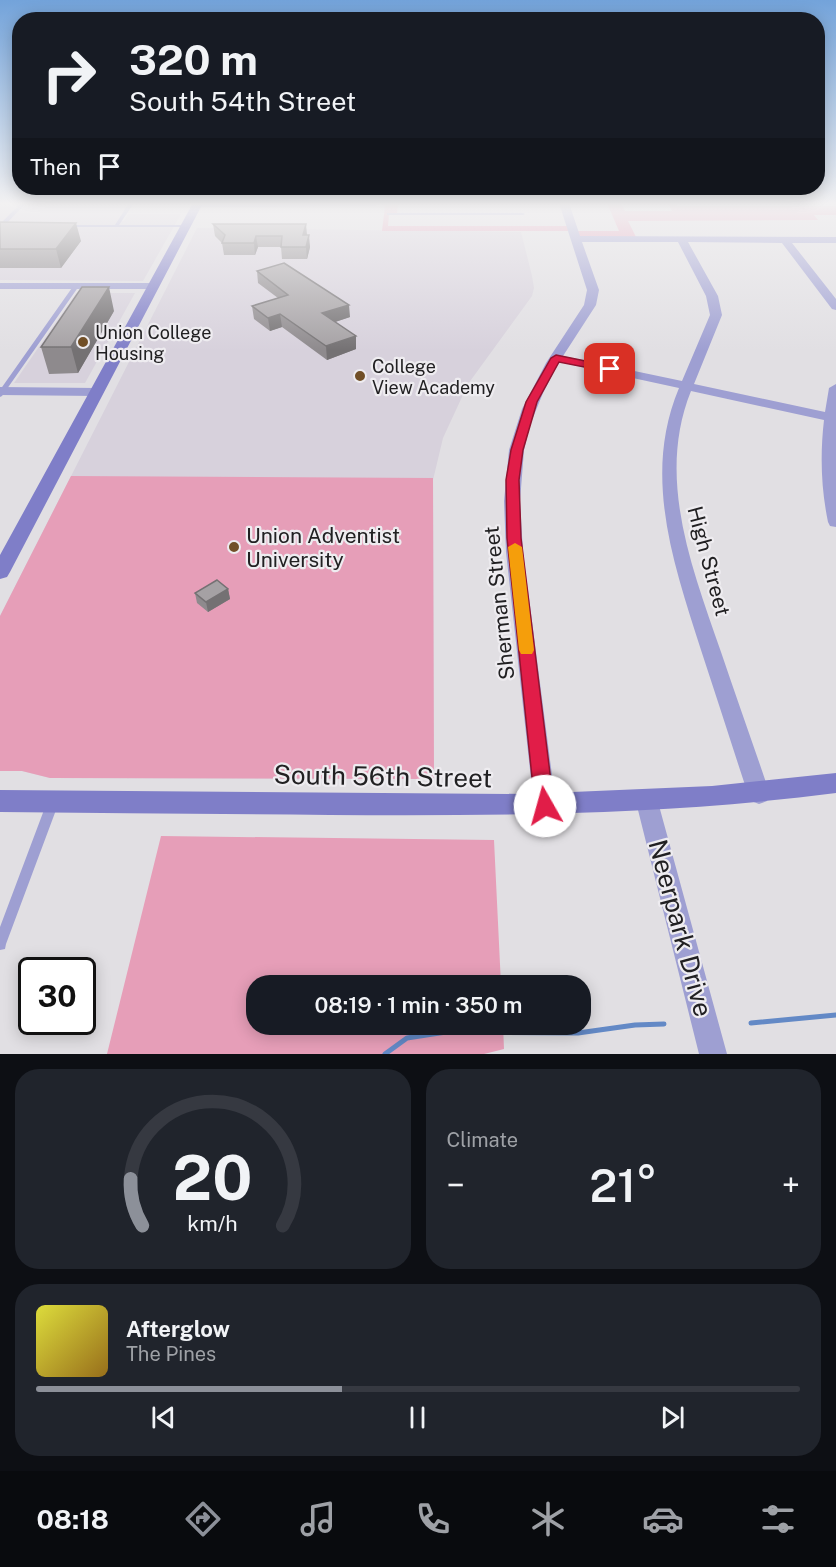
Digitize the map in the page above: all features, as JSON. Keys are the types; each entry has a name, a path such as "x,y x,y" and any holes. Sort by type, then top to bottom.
{"street":[{"path":"0,572 5,551 97,392 171,252"},
{"name":"Sherman Street","path":"545,806 512,511 514,470 523,425 542,381 590,306 593,297 593,290 580,252"},
{"name":"High Street","path":"688,252 712,296 716,315 677,409 669,454 670,507 685,573 759,794"},
{"path":"794,252 836,307"},
{"path":"0,286 153,286"},
{"path":"556,358 834,417"},
{"path":"836,388 834,417 827,445 827,470 836,522"},
{"path":"1,392 97,392"},
{"name":"South 56th Street","path":"0,801 545,806 759,794 836,783"},
{"name":"Neerpark Drive","path":"647,802 713,1054"}],"lane":[{"path":"1,392 76,286"},
{"path":"0,944 53,801"}],"shaded area":[{"path":"0,252 159,252 143,281 0,280"},
{"name":"Union Adventist University","path":"185,252 526,252 534,288 532,296 468,384 443,438 433,480 434,779 50,778 22,771 0,771 0,616"},
{"path":"76,293 135,293 85,383 14,383"},
{"path":"71,476 433,478 434,779 50,778 22,771 0,771 0,616"},
{"path":"161,836 494,840 501,975 246,975 246,1035 503,1035 504,1049 484,1054 107,1054"}],"building":[{"path":"284,263 349,305 322,313 356,336 326,346 280,314 268,318 252,306 288,295 257,271"},
{"path":"82,287 109,287 71,347 41,347"},
{"path":"217,580 228,589 206,602 195,593"}],"waterway":[{"path":"751,1023 836,1015"},
{"path":"385,1054 407,1038 446,1032 578,1033 635,1025 664,1024"}],"slow traffic":[{"path":"515,547 527,650"}],"place":[{"name":"Union College Housing","path":"83,342"},
{"name":"College View Academy","path":"360,376"},
{"name":"Union Adventist University","path":"234,547"}],"route":[{"path":"545,806 514,538 513,480 517,450 531,402 556,358 610,369"}]}
